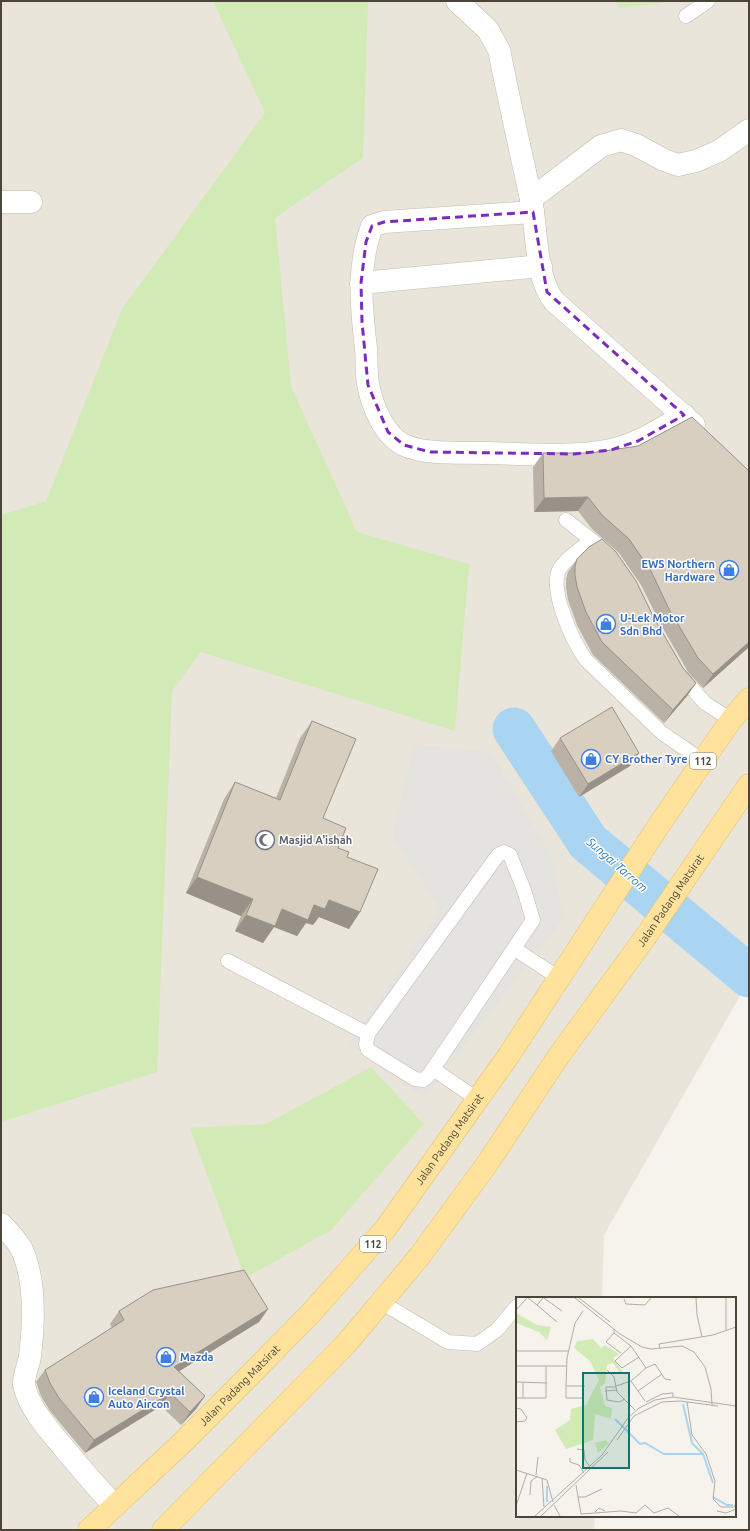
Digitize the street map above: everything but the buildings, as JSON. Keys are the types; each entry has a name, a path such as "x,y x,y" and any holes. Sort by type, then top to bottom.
{"main road":[{"name":"Jalan Padang Matsirat","path":"89,1530 182,1443 312,1312 386,1228 509,1055 702,761 731,720 749,699"},
{"name":"Jalan Padang Matsirat","path":"163,1530 346,1344 418,1257 487,1164 558,1056 644,939 749,785"}],"street":[{"path":"457,1 488,30 498,50 532,206 541,266 547,292 554,301 707,436"},
{"path":"684,416 638,441 611,450 574,454 430,452 404,445 388,432 376,410 368,385 362,322 361,282 366,242 372,226 384,222 532,206 600,146 621,140 636,144 664,160 678,165 696,161 719,151 749,130"},
{"path":"1,202 31,202"},
{"path":"361,282 541,266"},
{"path":"1,1224 12,1235 22,1250 29,1273 32,1292 30,1356 24,1383 27,1397 45,1426 92,1483 115,1506"}],"lane":[{"path":"686,16 708,1"},
{"path":"566,520 608,554"},
{"path":"592,540 564,562 559,569 557,578 557,585 565,622 577,647 586,660 662,733 702,761"},
{"path":"673,664 691,688 705,703 731,720"},
{"path":"504,852 510,855 524,890 533,920 515,949 433,1069 423,1080 415,1079 368,1050 366,1044 368,1034 498,855 504,852"},
{"path":"515,949 559,978"},
{"path":"228,961 368,1034"},
{"path":"433,1069 477,1099"},
{"path":"381,1302 448,1342 477,1344 497,1330 516,1307"}],"highlighted area":[{"path":"533,212 547,292 684,415 638,441 611,450 574,454 430,452 404,445 388,432 368,385 362,322 361,283 366,242 372,226 384,222"}],"shaded area":[{"path":"1,1 749,1 749,980 604,1235 602,1297 516,1297 516,1517 595,1517 594,1530 1,1530"},
{"path":"414,744 491,752 550,854 564,918 424,1098 348,1044 440,909 393,837"}],"green space":[{"path":"213,1 368,1 363,158 275,218 291,386 357,532 469,564 455,731 201,652 172,691 157,1072 1,1122 1,515 46,501 122,309 265,113"},
{"path":"615,1 663,1 664,3 620,8"},
{"path":"371,1067 424,1124 331,1230 245,1278 190,1128 266,1124"}],"waterway":[{"name":"Sungai Tarrom","path":"514,729 588,842 749,976"}],"place":[{"name":"EWS Northern Hardware","path":"729,570"},
{"name":"U-Lek Motor Sdn Bhd","path":"606,624"},
{"name":"CY Brother Tyre","path":"591,759"},
{"name":"Masjid A'ishah","path":"265,840"},
{"name":"Mazda","path":"166,1357"},
{"name":"Iceland Crystal Auto Aircon","path":"94,1397"}]}
